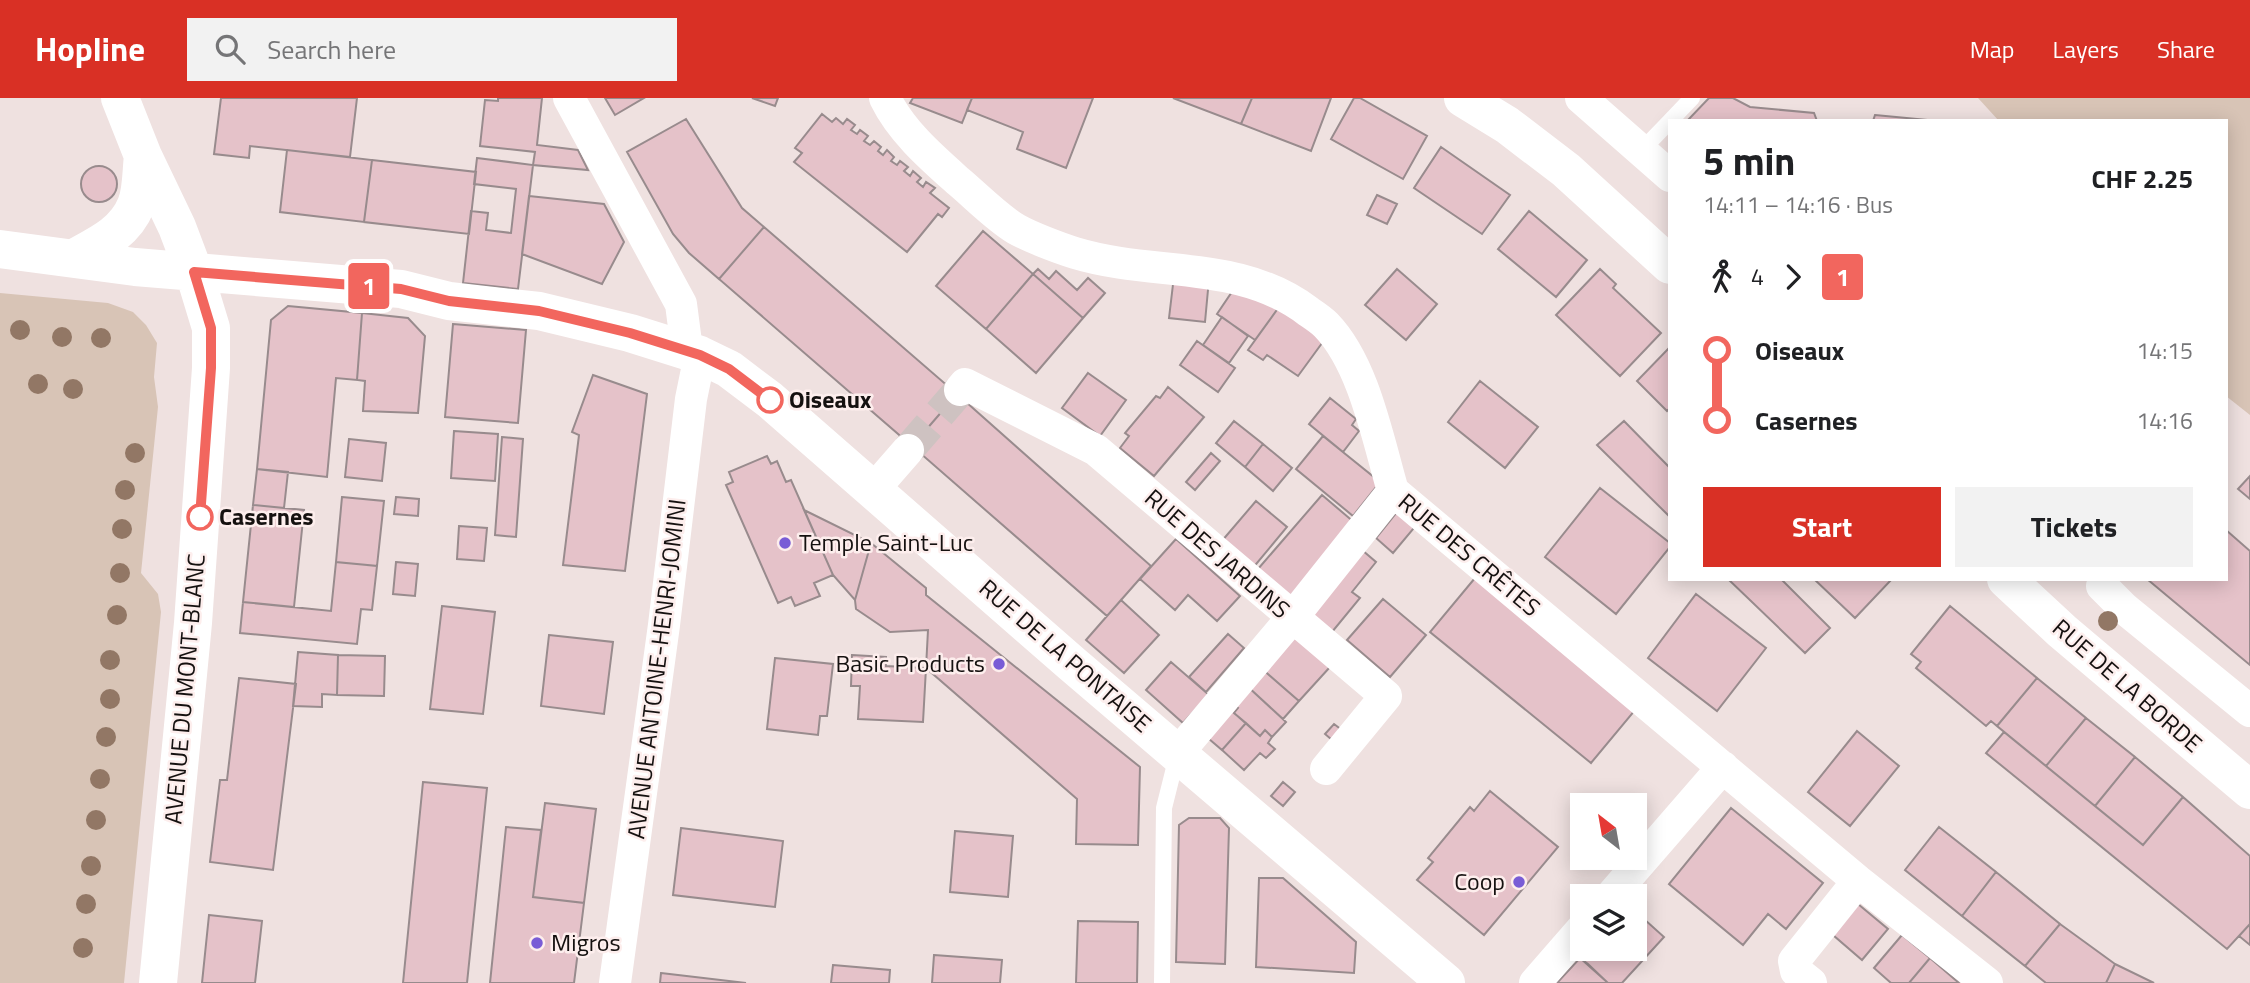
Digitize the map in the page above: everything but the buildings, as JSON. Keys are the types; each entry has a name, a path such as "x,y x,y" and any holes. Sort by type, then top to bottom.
{"main road":[{"name":"AVENUE DU MONT-BLANC","path":"120,98 143,156 177,227 211,328 211,368 193,623 158,983"},
{"path":"1463,98 1507,125 1566,170 1668,263"},
{"path":"74,258 111,237 128,221 137,204 143,156"},
{"name":"RUE DE LA PONTAISE","path":"0,249 194,272 401,289 449,301 539,311 630,333 694,353 729,369 758,389 1071,663 1446,983"},
{"name":"RUE DE LA BORDE","path":"2008,581 2062,631 2250,790"}],"street":[{"name":"AVENUE ANTOINE-HENRI-JOMINI","path":"569,98 681,304 694,353 691,400 664,625 615,983"},
{"name":"RUE DES CRÊTES","path":"885,98 892,113 930,157 1015,228 1074,253 1243,279 1267,286 1301,305 1326,325 1341,346 1366,398 1393,491 1858,881 1987,983"},
{"path":"1581,98 1668,174"},
{"name":"RUE DES JARDINS","path":"960,390 965,384 1096,450 1386,696 1326,769"},
{"path":"874,489 908,450"},
{"path":"1177,754 1292,618 1393,491"},
{"path":"2102,586 2125,609 2250,711"},
{"path":"1621,884 1723,767"},
{"path":"1811,983 1796,971 1794,961 1858,881"},
{"path":"1535,983 1570,943"}],"lane":[{"path":"1672,119 1692,98"},
{"path":"1642,150 1668,123"},
{"path":"1162,983 1164,808 1177,754"}],"shaded area":[{"path":"1978,98 2250,98 2250,415 2228,398 2228,119 1997,119"},
{"path":"0,293 108,303 133,312 146,325 157,343 154,377 158,407 141,573 158,594 161,612 124,983 0,983"}],"tunnel":[{"path":"908,450 960,390"}],"bus line":[{"name":"1","path":"200,517 211,368 211,328 194,272 401,289 449,301 539,311 630,333 700,355 729,369 770,400"}],"place":[{"name":"Oiseaux","path":"770,400"},
{"name":"Casernes","path":"200,517"},
{"name":"Temple Saint-Luc","path":"785,543"},
{"name":"Basic Products","path":"999,664"},
{"name":"Coop","path":"1519,882"},
{"name":"Migros","path":"537,943"}]}
